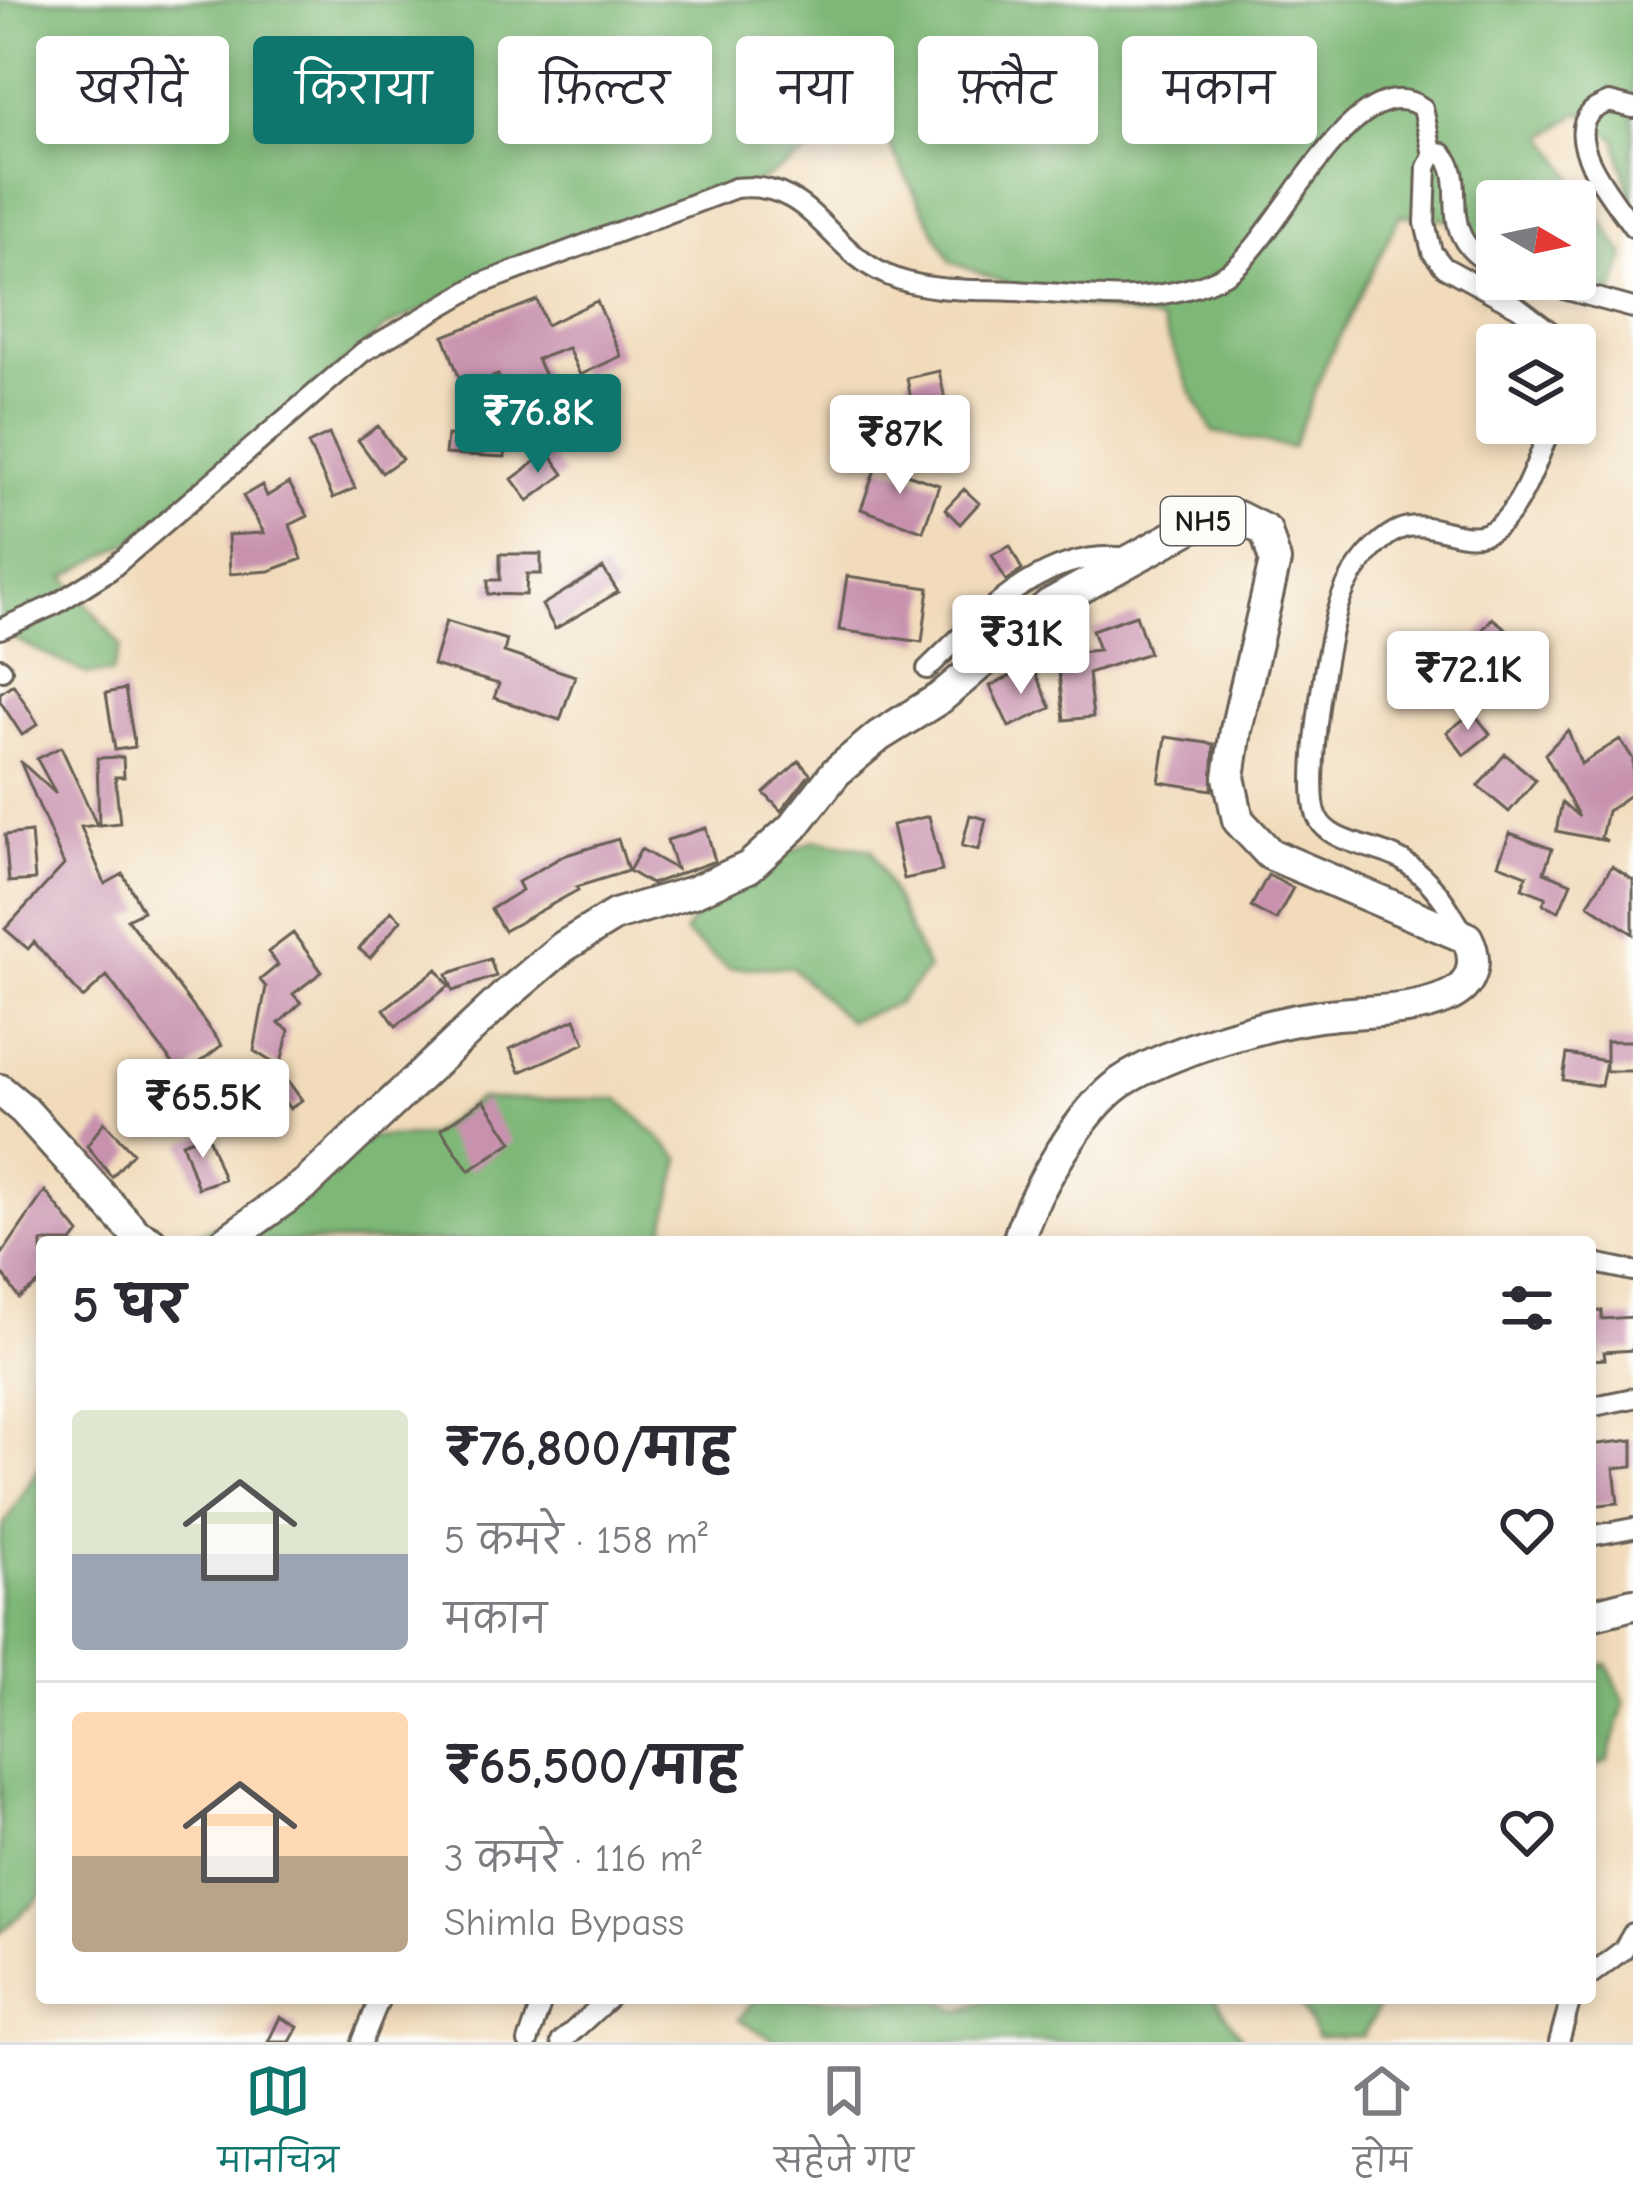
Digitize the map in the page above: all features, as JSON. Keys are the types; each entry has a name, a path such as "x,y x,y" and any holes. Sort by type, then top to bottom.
{"highway":[{"name":"NH5","path":"233,1236 307,1183 563,947 615,915 693,892 749,867 793,827 836,772 879,736 940,698 1049,605 1204,520 1238,517 1266,531 1275,561 1229,777 1238,820 1270,854 1467,938"},
{"path":"1020,1236 1025,1217 1080,1126 1119,1084 1172,1059 1288,1020 1416,1006 1450,997 1471,977 1475,956 1467,938"},
{"path":"0,1090 24,1109 140,1236"},
{"path":"1596,1613 1633,1604"}],"street":[{"path":"0,629 56,604 110,570 363,352 480,284 735,188 759,185 785,191 857,256 881,273 912,285 1089,299 1144,298 1193,288 1231,271 1266,235 1315,162 1360,114 1392,98 1410,98 1424,108 1433,155 1427,167 1425,223 1432,252 1444,267 1540,324"},
{"path":"1633,108 1609,102 1589,112 1582,133 1587,156 1633,226"},
{"path":"1433,155 1442,153 1453,166 1453,216 1464,242 1476,251"},
{"path":"1596,298 1633,308"},
{"path":"1467,938 1448,903 1402,860 1327,830 1318,818 1313,762 1341,597 1356,572 1393,533 1407,526 1465,535 1485,534 1498,526 1512,510 1543,444"},
{"path":"927,670 994,606 1026,584 1087,556 1129,558"},
{"path":"1596,1263 1633,1270"},
{"path":"1596,1406 1633,1398"},
{"path":"1596,1535 1633,1528"},
{"path":"1596,1970 1623,1950 1633,1933"},
{"path":"362,2042 378,2004"},
{"path":"528,2042 541,2004"},
{"path":"561,2042 602,2004"},
{"path":"1559,2042 1569,2004"}],"green space":[{"path":"0,0 1633,0 1633,209 1616,139 1581,112 1546,136 1575,180 1476,180 1476,245 1449,220 1400,215 1325,366 1292,448 1213,432 1161,321 1047,299 951,262 889,144 894,144 894,36 736,36 736,144 824,144 744,190 592,231 386,327 134,540 65,577 121,646 112,673 87,674 0,632"},
{"path":"1596,212 1625,256 1614,293 1596,289"},
{"path":"815,840 872,849 928,970 897,1004 848,1021 791,967 728,968 684,933 715,888"},
{"path":"478,1099 619,1099 681,1159 662,1236 193,1236 288,1192 371,1137 427,1136"},
{"path":"36,1472 36,1900 0,1933 0,1539"},
{"path":"1607,1664 1625,1703 1608,1760 1596,1766 1596,1665"},
{"path":"751,2004 948,2004 960,2011 977,2004 1218,2004 1245,2042 777,2042 739,2019"},
{"path":"1300,2004 1380,2004 1363,2036 1317,2037"}],"building":[{"path":"537,300 546,325 597,301 621,356 580,375 568,348 537,359 572,433 534,451 498,375 463,388 444,336"},
{"path":"939,371 945,399 912,405 907,378"},
{"path":"378,426 402,459 382,473 358,440"},
{"path":"329,434 355,488 333,498 308,444"},
{"path":"447,435 506,439 505,457 445,454"},
{"path":"548,452 564,474 528,501 512,479"},
{"path":"877,464 939,485 923,531 861,509"},
{"path":"289,483 308,516 290,525 302,559 269,571 230,574 228,535 264,533 243,496 262,485 267,496"},
{"path":"964,489 979,503 960,524 945,509"},
{"path":"1010,546 1022,570 1006,581 992,555"},
{"path":"500,554 541,554 541,574 527,574 526,595 488,594 488,580 500,580"},
{"path":"603,568 618,592 555,629 542,605"},
{"path":"847,576 929,588 922,642 839,630"},
{"path":"1136,615 1149,653 1088,673 1093,717 1064,720 1057,654 1099,650 1092,630"},
{"path":"1492,618 1513,634 1487,667 1466,651"},
{"path":"446,621 507,640 504,652 575,676 560,720 494,698 499,684 433,665"},
{"path":"1032,666 1051,708 1009,727 990,686"},
{"path":"13,684 38,724 22,735 0,701 0,693"},
{"path":"125,689 135,747 115,750 106,693"},
{"path":"1473,712 1490,734 1464,755 1447,732"},
{"path":"1568,730 1581,764 1620,739 1633,759 1633,793 1607,811 1601,837 1607,841 1556,831 1562,802 1579,817 1545,754"},
{"path":"1166,737 1214,744 1212,790 1159,782"},
{"path":"61,747 97,825 81,827 105,884 123,874 143,911 127,919 222,1045 182,1076 107,976 83,998 34,942 28,949 5,929 64,865 20,761 56,794 37,759"},
{"path":"1505,754 1536,780 1509,812 1478,786"},
{"path":"123,757 124,777 115,777 120,823 99,825 97,758"},
{"path":"799,761 810,774 781,811 764,793"},
{"path":"970,815 986,819 979,850 962,846"},
{"path":"929,816 942,871 904,879 892,825"},
{"path":"706,828 715,861 651,884 629,871 641,849 676,869 667,840"},
{"path":"31,832 35,880 9,882 5,835"},
{"path":"1510,833 1552,849 1544,872 1571,883 1559,911 1543,904 1546,897 1522,888 1527,875 1498,864"},
{"path":"618,839 628,871 576,887 578,890 504,931 491,909 522,890 518,882 563,856"},
{"path":"1612,866 1633,880 1633,934 1588,904"},
{"path":"1268,875 1293,888 1276,920 1251,907"},
{"path":"391,911 401,920 370,958 359,949"},
{"path":"293,933 322,972 293,994 301,1003 279,1023 289,1030 280,1067 254,1051 266,987 260,980 278,965 268,952"},
{"path":"490,959 496,976 453,991 447,974"},
{"path":"437,969 449,986 396,1026 384,1009"},
{"path":"575,1019 585,1043 520,1072 510,1049"},
{"path":"1606,1041 1633,1041 1633,1071 1606,1071"},
{"path":"1567,1054 1606,1061 1601,1086 1563,1080"},
{"path":"278,1068 302,1100 290,1109 266,1077"},
{"path":"484,1100 512,1142 469,1171 441,1129"},
{"path":"104,1122 133,1153 112,1177 87,1146"},
{"path":"207,1134 224,1179 198,1188 182,1143"},
{"path":"45,1191 79,1233 36,1236 36,1285 19,1298 0,1269 0,1257"},
{"path":"1602,1311 1602,1319 1633,1317 1633,1350 1604,1352 1605,1359 1596,1360 1596,1312"},
{"path":"1633,1440 1633,1466 1614,1468 1618,1503 1596,1505 1596,1444"},
{"path":"280,2017 298,2027 290,2042 268,2042"}]}
